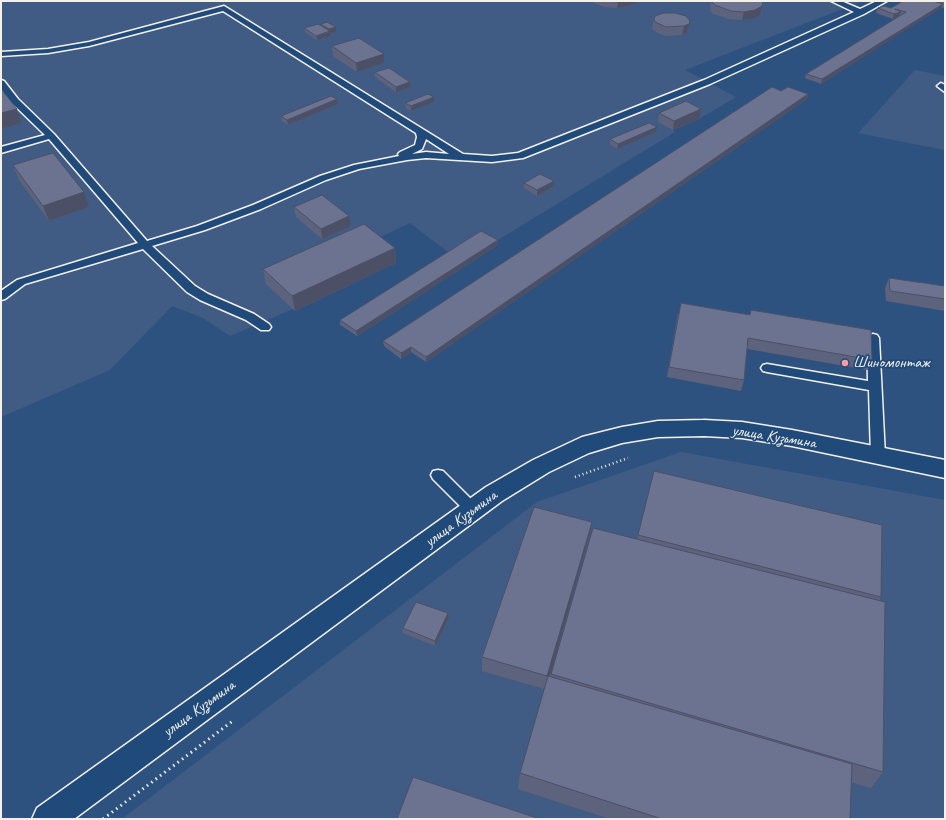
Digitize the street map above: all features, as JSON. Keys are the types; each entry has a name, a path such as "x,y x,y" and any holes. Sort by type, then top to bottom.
{"street":[{"name":"улица Кузьмина","path":"48,819 494,494 541,466 582,446 622,435 658,430 704,428 742,430 792,438 945,470"}],"lane":[{"path":"835,1 861,12"},
{"path":"383,161 426,155 492,158 520,156 707,82 883,1"},
{"path":"1,54 48,51 89,44 227,6 459,156"},
{"path":"1,83 16,101 51,136 144,244 197,294 250,317 265,327"},
{"path":"1,296 21,282 226,219 341,172 383,161 406,153 419,147 422,137 420,131"},
{"path":"1,150 51,136"},
{"path":"873,338 878,456"},
{"path":"767,368 875,387"},
{"path":"438,475 473,510"}],"path":[{"path":"572,478 635,455"},
{"path":"103,819 238,717"}],"shaded area":[{"path":"1,1 863,1 685,70 736,97 699,119 673,130 675,132 493,243 452,255 410,223 370,242 295,311 293,309 230,336 203,318 172,306 110,370 1,417"},
{"path":"915,70 945,76 945,150 858,133"},
{"path":"681,452 945,500 945,819 122,819 537,502"}],"building":[{"path":"711,1 763,2 762,6 755,10 744,12 731,11 715,5"},
{"path":"903,1 933,1 943,4 822,79 806,74 906,12 895,9 901,12 894,14 878,8 884,6 891,8"},
{"path":"664,13 675,13 686,16 690,21 689,24 684,26 666,27 655,22 655,16"},
{"path":"327,22 336,27 329,29 321,24"},
{"path":"318,24 330,31 316,36 304,28"},
{"path":"359,38 384,54 356,63 332,46"},
{"path":"389,68 410,82 396,87 375,72"},
{"path":"772,87 781,91 788,87 808,94 426,357 411,347 401,353 383,341"},
{"path":"1,89 17,109 1,113"},
{"path":"428,94 434,97 411,106 405,103"},
{"path":"331,96 337,99 287,120 281,116"},
{"path":"686,101 701,109 674,121 659,113"},
{"path":"649,123 657,127 618,144 610,139"},
{"path":"53,153 84,192 43,206 13,165"},
{"path":"540,174 554,181 537,190 524,183"},
{"path":"322,195 349,216 321,229 294,207"},
{"path":"364,224 395,248 292,296 263,269"},
{"path":"481,231 498,240 356,331 340,320"},
{"path":"889,278 945,286 945,299 890,291"},
{"path":"681,303 750,315 751,310 871,330 872,360 748,338 744,380 669,367"},
{"path":"654,471 882,525 881,597 638,535"},
{"path":"534,507 592,522 547,676 482,657"},
{"path":"593,528 885,602 883,772 551,674"},
{"path":"416,602 448,613 435,641 403,628"},
{"path":"548,676 852,764 850,819 662,819 520,773"},
{"path":"413,777 540,819 397,819"}],"place":[{"name":"Шиномонтаж","path":"845,363"}]}
